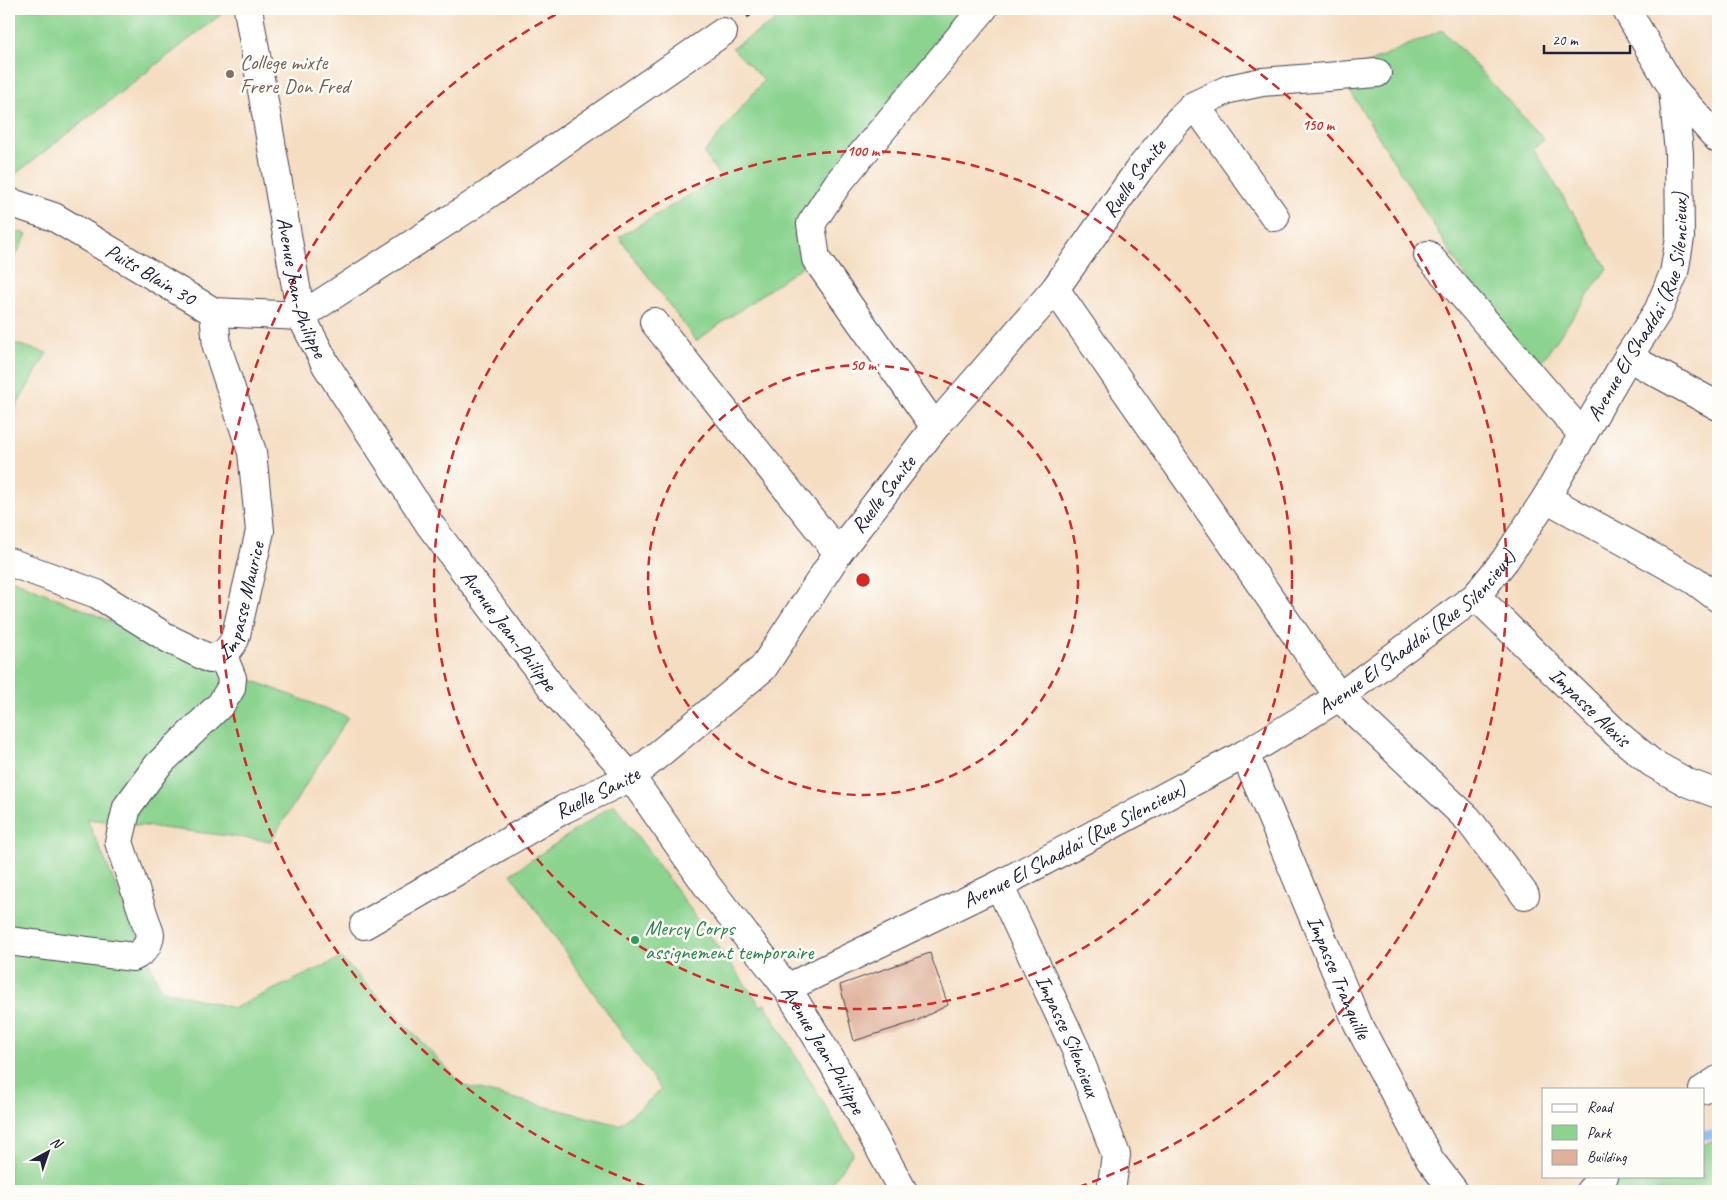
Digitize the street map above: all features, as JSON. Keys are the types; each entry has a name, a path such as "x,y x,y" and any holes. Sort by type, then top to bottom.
{"street":[{"name":"Avenue Jean-Philippe","path":"248,9 301,316 326,365 430,525 559,697 631,777 708,887 787,988 834,1066 903,1191"},
{"path":"935,427 816,259 811,224 838,183 983,9"},
{"name":"Avenue El Shaddaï (Rue Silencieux)","path":"787,988 999,886 1245,754 1339,697 1476,596 1505,560 1546,498 1628,357 1658,311 1674,273 1680,238 1679,153 1673,89 1626,9"},
{"path":"301,316 474,204 723,32"},
{"name":"Ruelle Sanite","path":"364,926 564,809 631,777 763,668 838,553 935,427 1055,289 1138,171 1178,121 1195,105 1229,89 1262,82 1377,73"},
{"path":"1673,89 1718,139"},
{"path":"1195,105 1275,217"},
{"name":"Puits Blain 30","path":"9,202 54,217 214,312 301,316"},
{"path":"1428,255 1583,435"},
{"path":"1055,289 1339,697 1468,819 1525,895"},
{"name":"Impasse Maurice","path":"9,562 97,594 169,639 210,659 223,656 235,639 260,531 252,452 217,347 214,312"},
{"path":"654,322 838,553"},
{"path":"1628,357 1718,406"},
{"path":"1546,498 1694,580 1718,598"},
{"name":"Impasse Alexis","path":"1476,596 1616,734 1652,763 1688,783 1718,794"},
{"path":"9,941 133,957 146,948 150,942 150,934 119,842 127,807 158,765 221,704 231,688 232,678 223,656"},
{"name":"Impasse Tranquille","path":"1245,754 1358,1024 1430,1160 1454,1191"},
{"name":"Impasse Silencieux","path":"999,886 1076,1050 1116,1155 1111,1191"},
{"path":"1704,1089 1718,1080"},
{"path":"1590,1191 1602,1178"}],"green space":[{"path":"9,9 228,9 9,179"},
{"path":"794,9 972,9 806,208 794,238 807,263 696,341 619,237 720,177 704,153 764,80 732,48"},
{"path":"1442,30 1544,139 1533,148 1607,268 1538,367 1505,340 1340,75"},
{"path":"9,230 27,234 9,269"},
{"path":"9,342 47,353 9,419"},
{"path":"9,578 233,673 348,717 271,841 87,819 161,990 234,1008 341,958 464,1086 619,1125 661,1090 511,874 614,804 761,1006 765,1004 853,1153 826,1191 9,1191"},
{"path":"1718,1138 1718,1191 1594,1191 1624,1178 1704,1178 1704,1145"}],"building":[{"path":"930,953 948,1005 914,1022 854,1041 840,985"}],"waterway":[{"path":"1704,1135 1718,1134"}],"place":[{"name":"College mixte Frere Don Fred","path":"230,74"},
{"name":"Mercy Corps assignement temporaire","path":"635,940"}]}
